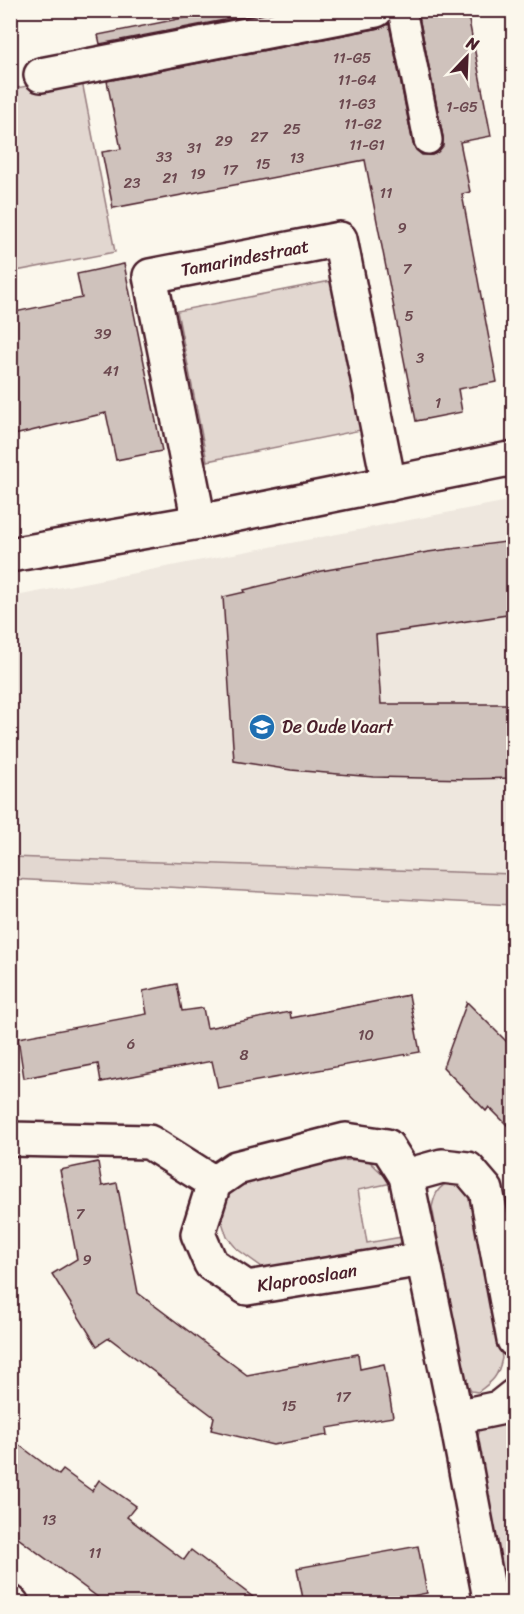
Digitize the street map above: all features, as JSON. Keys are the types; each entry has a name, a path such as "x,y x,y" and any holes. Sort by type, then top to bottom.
{"street":[{"path":"41,75 376,10"},
{"name":"Tamarindestraat","path":"199,522 150,276 340,239 389,484"},
{"path":"10,555 199,522 513,458"},
{"path":"10,1139 149,1142 214,1183 236,1168 346,1140 387,1146 406,1176 456,1417 491,1604"},
{"path":"406,1176 442,1166 468,1169 486,1191 513,1340"},
{"name":"Klaprooslaan","path":"214,1183 198,1234 211,1264 247,1288 423,1259"},
{"path":"456,1417 499,1408 513,1396"}],"lane":[{"path":"402,10 428,140"}],"shaded area":[{"path":"81,76 115,252 11,272 11,89"},
{"path":"336,280 366,429 207,461 177,311"},
{"name":"De Oude Vaart","path":"513,500 513,874 11,857 11,597"},
{"path":"10,857 513,874 513,905 11,879"},
{"path":"367,1159 392,1183 358,1190 367,1243 402,1237 394,1250 285,1271 262,1267 237,1249 227,1237 221,1219 226,1201 232,1187 247,1178 335,1161"},
{"path":"451,1181 461,1183 474,1207 502,1358 494,1378 478,1392 471,1391 465,1381 432,1207 438,1191"},
{"path":"513,1415 513,1601 504,1583 476,1441 481,1427"}],"building":[{"path":"223,10 271,11 100,44 98,35"},
{"path":"467,10 491,136 460,142 470,192 462,194 497,382 458,389 462,412 416,421 365,160 113,208 102,152 121,149 107,81 380,28 389,24 413,144 422,155 432,155 443,146 443,137 418,12"},
{"path":"124,264 162,451 116,460 106,413 10,436 10,313 82,298 77,274"},
{"path":"513,541 513,614 376,635 381,704 513,704 513,778 374,777 291,770 234,761 223,597 321,571 428,552"},
{"path":"177,984 182,1011 203,1008 207,1028 290,1012 291,1018 409,995 420,1052 218,1088 212,1061 101,1082 98,1064 24,1078 18,1038 147,1014 143,991"},
{"path":"467,1002 513,1048 513,1131 489,1107 486,1111 443,1067"},
{"path":"98,1162 102,1186 117,1183 138,1293 247,1375 358,1354 360,1369 384,1364 393,1417 327,1428 328,1435 273,1445 211,1430 214,1417 109,1338 97,1346 52,1274 77,1259 60,1170"},
{"path":"10,1438 59,1475 63,1470 92,1491 99,1480 136,1506 127,1517 184,1560 191,1550 262,1604 107,1604 10,1532"},
{"path":"418,1546 427,1593 407,1597 408,1604 304,1604 297,1568"}],"place":[{"name":"De Oude Vaart","path":"262,727"}]}
